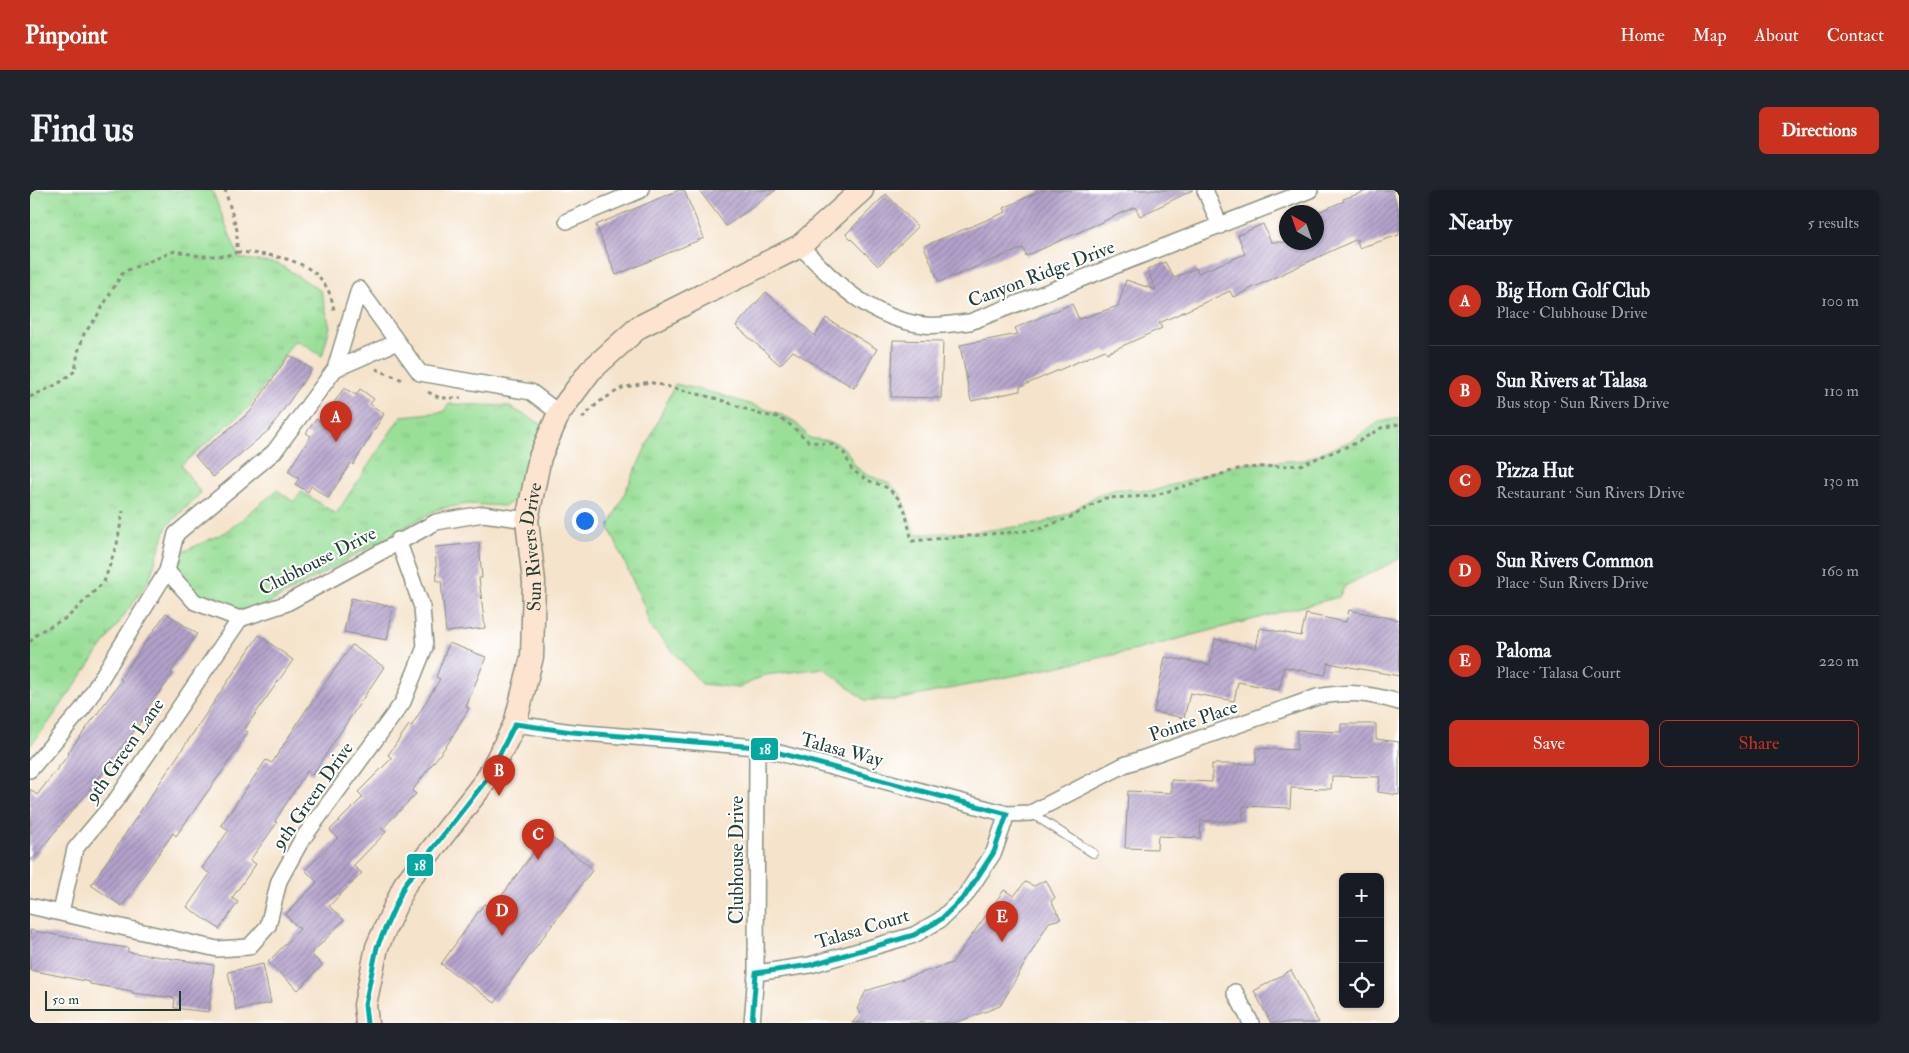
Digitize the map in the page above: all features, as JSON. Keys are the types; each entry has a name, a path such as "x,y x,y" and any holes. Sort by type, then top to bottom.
{"street":[{"path":"567,221 641,190"},
{"name":"Sun Rivers Drive","path":"367,1023 366,1006 377,947 405,884 487,779 515,724 532,657 534,582 527,520 540,457 570,417 590,372 639,327 800,246 862,190"},
{"path":"1205,190 1220,226"},
{"name":"Canyon Ridge Drive","path":"800,246 838,285 862,303 883,313 924,325 970,322 1310,190"},
{"path":"30,770 83,708 167,570 176,534 274,452 335,369 358,290 420,373 531,392 570,417"},
{"path":"335,369 397,342"},
{"name":"Clubhouse Drive","path":"240,619 285,604 398,540 436,522 483,514 527,520"},
{"name":"9th Green Drive","path":"30,906 217,949 249,947 268,926 279,881 301,841 403,702 425,647 422,606 398,540"},
{"path":"167,570 195,602 240,619"},
{"name":"9th Green Lane","path":"61,912 75,849 116,800 240,619"},
{"name":"Pointe Place","path":"1007,814 1031,813 1124,765 1317,697 1342,693 1367,693 1399,702"},
{"name":"Talasa Way","path":"515,724 572,732 757,747 1007,814"},
{"name":"Clubhouse Drive","path":"756,973 757,747"},
{"name":"Talasa Court","path":"756,973 810,965 914,935 929,927 950,911 965,896 994,852 1007,814"},
{"path":"752,1023 756,973"},
{"path":"1235,992 1251,1023"}],"lane":[{"path":"1031,813 1093,853"}],"path":[{"path":"225,190 237,230 237,252"},
{"path":"30,397 58,384 75,371 78,352 84,334 123,272 175,251 200,256 225,256 237,252 270,254 297,261 315,274 330,290 335,316"},
{"path":"570,417 622,388 650,382 718,399 762,415 778,417 792,426 808,441 833,446 844,453 852,470 867,480 888,488 898,498 905,511 912,541 1036,530 1071,517 1105,498 1153,496 1241,468 1300,465 1356,443 1381,428 1399,424"},
{"path":"30,642 39,632 68,618 104,582 117,544 123,510"}],"green space":[{"path":"30,190 212,190 239,258 279,264 321,291 330,327 322,356 295,340 248,408 181,465 201,493 167,526 149,580 47,725 30,746"},
{"path":"675,384 718,394 780,414 794,421 810,438 835,442 846,450 856,467 867,475 889,483 901,494 915,534 973,532 1040,524 1069,513 1099,494 1118,489 1153,491 1239,464 1304,460 1353,440 1379,422 1399,418 1399,559 1345,586 1339,597 1132,651 897,700 865,700 824,668 765,675 739,688 702,684 649,625 644,606 609,527"},
{"path":"449,404 508,406 543,425 527,465 519,499 504,506 468,504 438,509 262,607 239,610 208,603 187,585 177,571 178,554 226,532 277,490 294,502 301,491 336,514 401,416 443,412"}],"building":[{"path":"679,190 684,190 704,238 616,275 596,225"},
{"path":"699,190 776,190 726,226"},
{"path":"1042,190 1193,190 1140,216 1135,207 1026,256 1023,248 939,282 924,246 1006,212 1004,208"},
{"path":"1370,190 1392,190 1399,212 1399,235 1359,248 1357,239 1233,297 1230,291 1159,323 1162,328 1107,353 1105,350 1020,387 1020,391 971,401 960,345 1018,334 1015,328 1072,304 1079,319 1118,306 1126,280 1156,290 1147,270 1165,262 1174,278 1196,268 1198,273 1245,254 1238,235 1263,224 1271,242 1279,242 1279,250 1324,250 1324,210 1344,201 1343,199"},
{"path":"886,194 918,227 878,266 846,234"},
{"path":"766,292 815,336 826,318 877,349 854,388 793,351 780,365 736,326"},
{"path":"893,340 943,341 941,398 891,397"},
{"path":"289,355 312,369 270,429 213,477 195,456 250,412"},
{"path":"344,388 356,395 360,389 374,399 370,404 384,414 353,465 351,463 328,498 311,486 308,492 295,484 299,479 288,471 311,436 306,433 316,419 321,422"},
{"path":"479,543 482,578 479,578 485,628 446,632 441,581 437,581 435,547"},
{"path":"351,598 393,607 387,640 344,632"},
{"path":"1349,610 1399,620 1399,676 1328,663 1325,675 1284,667 1279,690 1238,682 1234,701 1190,693 1184,718 1154,712 1165,657 1210,665 1215,639 1256,648 1260,628 1301,636 1306,614 1346,622"},
{"path":"166,613 197,634 171,672 173,674 146,710 148,712 100,777 30,862 30,789 37,795 69,754 122,680 120,679"},
{"path":"259,635 293,660 244,730 248,732 228,763 176,836 173,833 122,906 91,885"},
{"path":"449,643 486,657 466,707 469,708 449,742 412,791 416,794 382,829 386,832 353,866 362,873 329,906 344,920 311,954 322,965 298,990 268,962 300,929 285,915 317,882 305,870 338,838 330,830 363,797 358,792 392,758 388,755 409,725 411,727 440,679 436,677"},
{"path":"352,645 384,667 312,775 307,771 275,821 277,823 250,860 256,864 232,898 238,902 219,930 187,907 210,874 202,868 229,830 221,825 266,760 272,763 304,713"},
{"path":"1341,724 1376,724 1376,739 1399,742 1399,795 1378,792 1380,777 1332,776 1331,789 1291,788 1290,808 1243,806 1243,821 1201,821 1200,838 1158,836 1157,849 1125,848 1128,791 1171,793 1171,780 1212,782 1212,764 1256,764 1256,748 1297,750 1297,730 1341,732"},
{"path":"547,834 593,869 495,1003 441,964 484,904 492,909"},
{"path":"1046,880 1055,898 1051,901 1061,919 1049,922 1000,1006 955,1023 852,1023 861,1013 857,1009 866,991 952,963 1004,890 1014,896 1025,882 1034,886"},
{"path":"30,930 87,942 128,948 128,952 214,965 209,1012 174,1008 175,998 132,993 132,991 90,984 90,982 30,970"},
{"path":"263,964 271,1003 236,1010 228,972"},
{"path":"1291,970 1319,1023 1271,1023 1254,991"}],"transit line":[{"name":"18","path":"515,724 572,732 757,747 1007,814"},
{"name":"18","path":"367,1023 365,1005 377,947 405,884 487,779 515,724"},
{"name":"18","path":"756,973 810,965 914,935 940,920 965,896 994,852 1007,814"},
{"name":"18","path":"752,1023 756,973"}],"place":[{"name":"Big Horn Golf Club","path":"336,442"},
{"name":"Sun Rivers at Talasa","path":"499,796"},
{"name":"Pizza Hut","path":"538,860"},
{"name":"Sun Rivers Common","path":"502,936"},
{"name":"Paloma","path":"1002,942"}]}
